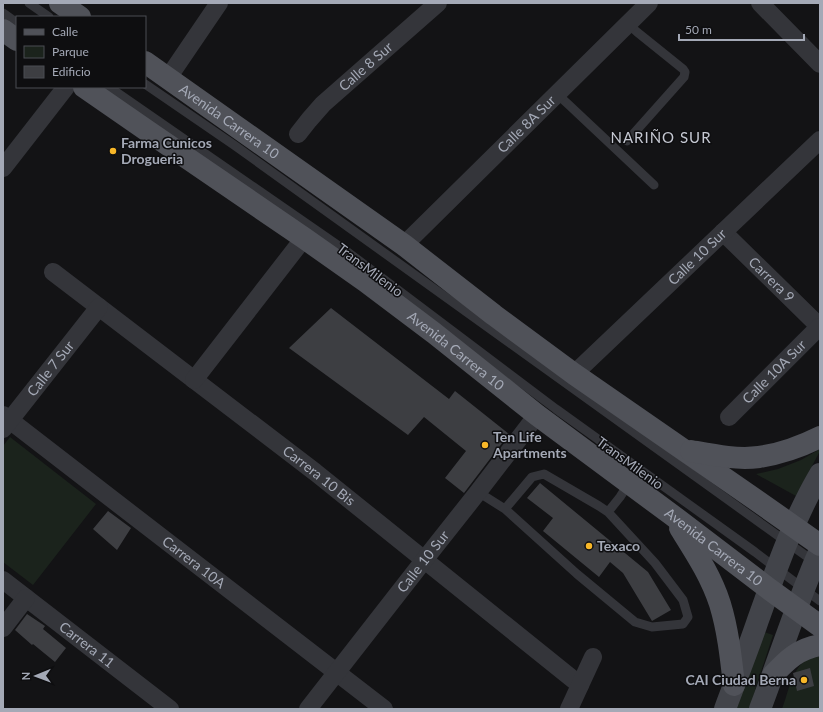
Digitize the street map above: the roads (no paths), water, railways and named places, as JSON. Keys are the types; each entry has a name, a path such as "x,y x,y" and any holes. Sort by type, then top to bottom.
{"main road":[{"path":"60,3 79,16"},
{"path":"3,30 16,39"},
{"name":"Avenida Carrera 10","path":"146,63 404,245 494,315 574,374 684,450 819,556"},
{"name":"Avenida Carrera 10","path":"85,88 365,281 537,415 820,626"},
{"path":"684,450 728,457 759,457 787,450 820,437"},
{"path":"725,709 758,622 776,568 790,534 820,474"},
{"path":"672,515 700,560 712,583 725,624 734,685"},
{"path":"760,709 796,609 812,595 819,556"},
{"path":"773,675 793,656 820,645"}],"street":[{"path":"168,78 219,3"},
{"name":"Calle 8 Sur","path":"298,134 324,104 438,3"},
{"name":"Calle 8A Sur","path":"404,245 649,3"},
{"path":"760,3 820,64"},
{"path":"3,168 65,88"},
{"name":"Calle 10 Sur","path":"574,374 820,140"},
{"name":"Carrera 9","path":"724,232 820,327"},
{"path":"194,380 304,238"},
{"name":"Carrera 10 Bis","path":"53,272 315,472 580,685"},
{"name":"Calle 7 Sur","path":"5,421 99,308"},
{"name":"Calle 10A Sur","path":"729,417 820,327"},
{"name":"Calle 10 Sur","path":"308,709 537,415"},
{"name":"Carrera 10A","path":"5,421 384,709"},
{"name":"Carrera 11","path":"3,580 170,709"},
{"path":"3,628 26,598"},
{"path":"568,709 593,657"}],"lane":[{"path":"29,3 48,16"},
{"path":"3,13 16,22"},
{"path":"627,141 684,77 685,72 628,24"},
{"name":"TransMilenio","path":"146,85 790,534"},
{"name":"TransMilenio","path":"110,88 348,253 556,409 755,552 812,595"},
{"path":"557,94 654,185"},
{"path":"478,492 505,509 577,574 635,622 652,627 684,624 688,617 682,600 655,563 608,512 599,506 544,474 532,477 505,509"},
{"path":"608,512 629,483"}],"place":[{"name":"Farma Cunicos Drogueria","path":"113,151"},
{"name":"Ten Life Apartments","path":"485,445"},
{"name":"Texaco","path":"589,546"},
{"name":"CAI Ciudad Berna","path":"804,680"}],"district":[{"name":"NARIÑO SUR","path":"661,138"}]}
